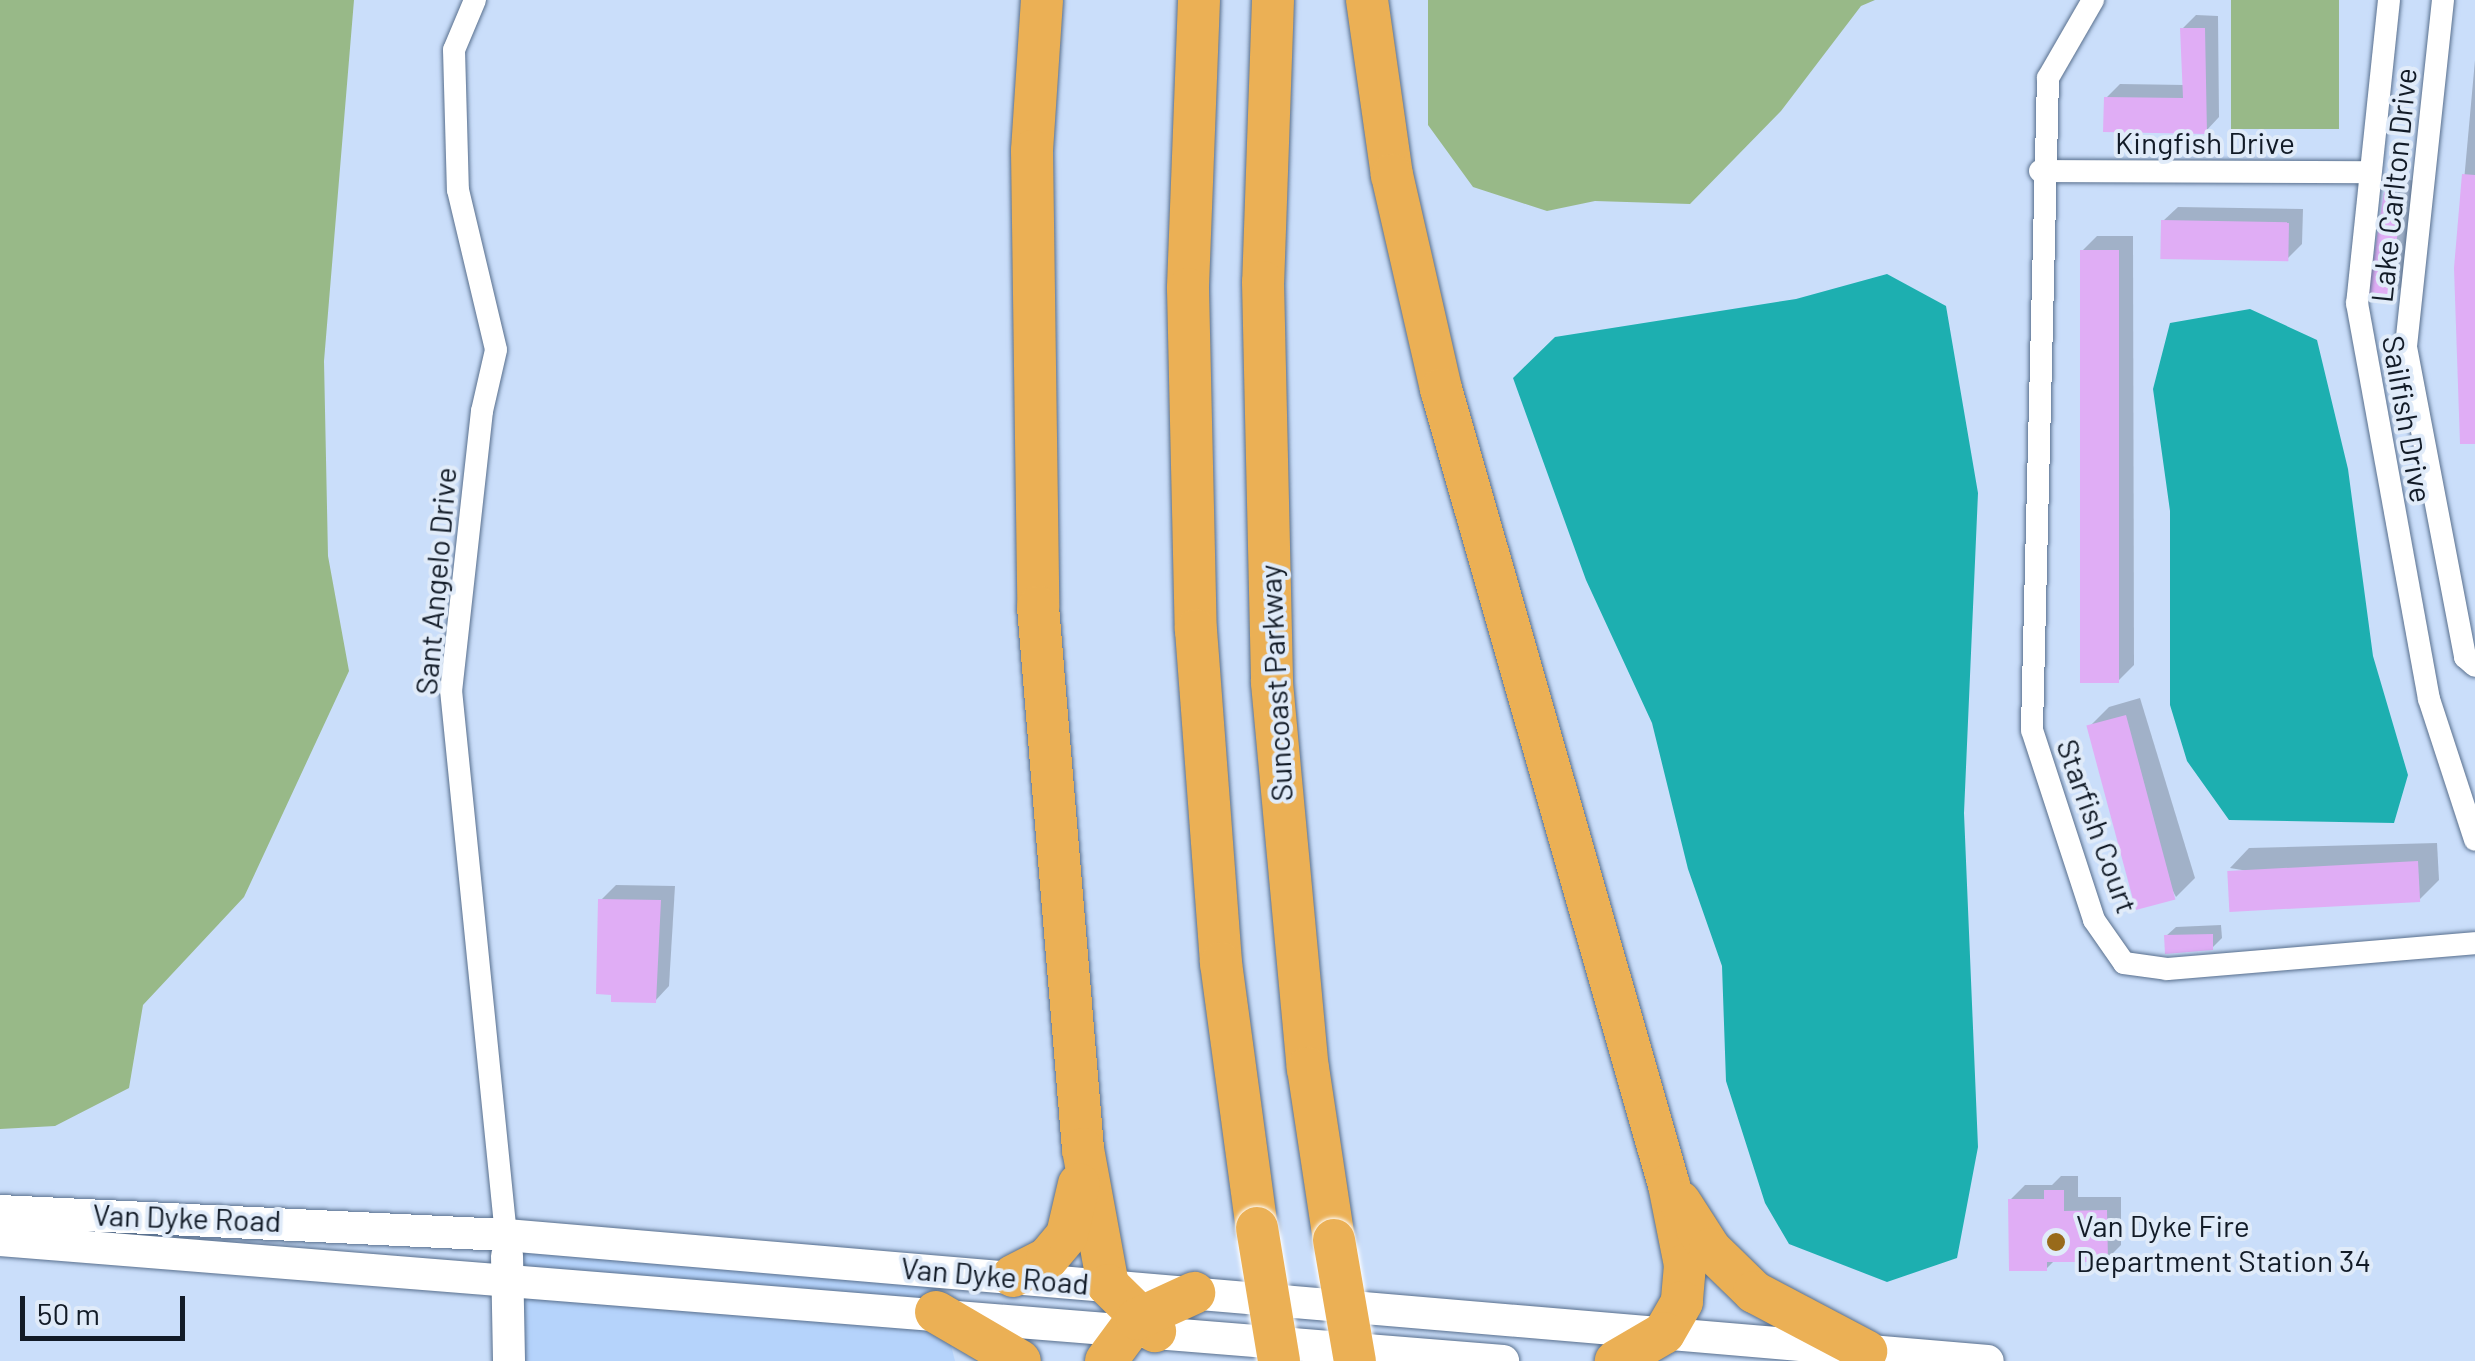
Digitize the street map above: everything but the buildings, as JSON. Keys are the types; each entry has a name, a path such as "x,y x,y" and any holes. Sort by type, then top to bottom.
{"highway":[{"path":"1042,0 1032,151 1038,607 1082,1149 1108,1285 1131,1335 1194,1294"},
{"path":"1199,0 1188,289 1196,630 1222,963 1257,1228 1280,1361"},
{"name":"Suncoast Parkway","path":"1273,0 1263,282 1272,682 1308,1068 1355,1361"},
{"path":"1367,0 1392,175 1441,389 1669,1185 1685,1282 1647,1346"},
{"path":"1013,1276 1047,1259 1067,1235 1082,1149"},
{"path":"1669,1185 1731,1272 1782,1312 1866,1351"},
{"path":"936,1312 1020,1361"}],"main road":[{"name":"Van Dyke Road","path":"0,1211 506,1235 1108,1285 1647,1346 1866,1351 1988,1361"},
{"path":"506,1235 508,1361"},
{"name":"Van Dyke Road","path":"0,1240 936,1312 1131,1335 1503,1361"}],"street":[{"name":"Sant Angelo Drive","path":"475,0 454,50 458,190 496,350 482,411 451,690 506,1235"},
{"name":"Starfish Court","path":"2092,0 2048,78 2040,171 2032,730 2094,920 2124,964 2167,969 2475,943"},
{"name":"Sailfish Drive","path":"2388,0 2356,303 2428,699 2475,840"},
{"name":"Lake Carlton Drive","path":"2443,0 2406,347 2465,656 2475,666"},
{"name":"Kingfish Drive","path":"2040,171 2368,172"}],"shaded area":[{"path":"0,0 354,0 324,361 328,556 349,671 244,897 143,1005 129,1088 55,1126 0,1129"},
{"path":"1428,0 1875,0 1861,6 1781,111 1690,204 1595,201 1547,211 1473,187 1428,125"},
{"path":"2231,0 2339,0 2339,129 2231,129"},
{"path":"1887,274 1946,306 1978,493 1964,813 1978,1147 1957,1258 1887,1282 1789,1244 1765,1203 1726,1081 1722,966 1688,869 1652,723 1586,580 1513,378 1555,337 1796,299"},
{"path":"2250,309 2317,340 2348,469 2373,656 2408,775 2394,823 2229,820 2187,761 2170,705 2170,511 2153,389 2170,323"},
{"path":"815,1244 928,1256 955,1361 522,1361 522,1248"}],"place":[{"name":"Van Dyke Fire Department Station 34","path":"2056,1242"}]}
